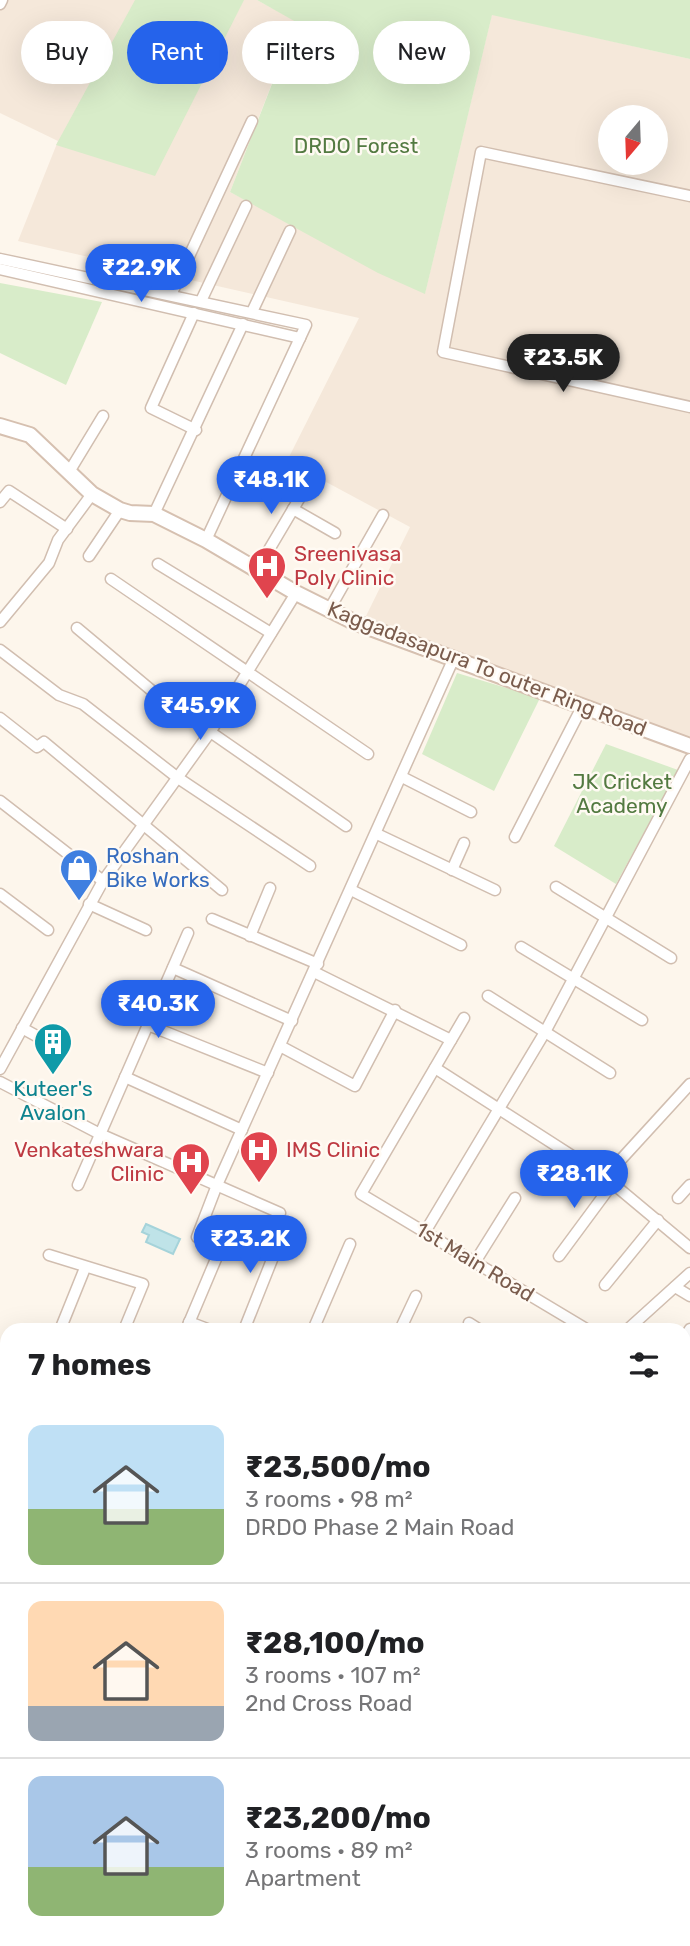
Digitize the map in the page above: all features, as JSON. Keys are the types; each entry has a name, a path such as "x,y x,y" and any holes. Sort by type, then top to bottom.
{"street":[{"path":"171,295 252,121"},
{"path":"690,196 481,152 443,352 690,407"},
{"path":"201,301 246,206"},
{"path":"252,312 289,231"},
{"path":"0,259 194,313 300,338"},
{"path":"0,269 171,295 306,325 206,540"},
{"path":"194,313 151,408 196,430"},
{"path":"155,514 243,324"},
{"path":"69,472 103,416"},
{"name":"Kaggadasapura To outer Ring Road","path":"0,426 30,435 92,494 120,510 155,514 330,610 453,660 690,746"},
{"path":"257,570 312,477"},
{"path":"0,502 9,491 67,529"},
{"path":"0,622 48,563 67,529 92,494"},
{"path":"293,509 335,533"},
{"path":"89,556 120,510"},
{"path":"330,610 383,515"},
{"path":"159,564 271,633"},
{"path":"111,579 369,754"},
{"path":"0,1069 103,881 211,731 296,593"},
{"path":"77,628 157,695 346,826"},
{"path":"0,650 59,695 83,704 178,778 310,866"},
{"path":"188,1323 220,1247 197,1237 217,1185 352,890 453,660"},
{"path":"515,837 583,705"},
{"path":"0,718 37,747 44,742 222,890"},
{"path":"425,1233 545,1032 690,759"},
{"path":"402,777 471,812"},
{"path":"0,801 103,881"},
{"path":"377,834 495,890"},
{"path":"452,870 464,843"},
{"path":"556,887 671,958"},
{"path":"250,936 270,888"},
{"path":"352,890 461,945"},
{"path":"0,894 48,930"},
{"path":"89,904 146,930"},
{"path":"212,919 316,968 452,1040"},
{"path":"78,1185 188,933"},
{"path":"521,947 642,1020"},
{"path":"173,968 292,1021"},
{"path":"488,996 610,1073"},
{"path":"280,1046 355,1086 395,1010"},
{"path":"464,1018 435,1068 609,1180 690,1248"},
{"path":"148,1026 268,1073"},
{"path":"22,1028 62,1050"},
{"name":"1st Main Road","path":"435,1068 362,1194 576,1323"},
{"path":"125,1077 242,1130"},
{"path":"0,1082 100,1134 280,1213"},
{"path":"559,1256 609,1180 690,1084"},
{"path":"678,1198 690,1185"},
{"path":"475,1262 515,1198"},
{"path":"605,1285 658,1220"},
{"path":"247,1323 283,1232"},
{"path":"316,1323 350,1244"},
{"path":"49,1255 143,1284 127,1323"},
{"path":"63,1323 85,1268"},
{"path":"635,1323 690,1273"},
{"path":"676,1287 690,1296"},
{"path":"403,1323 416,1296"}],"shaded area":[{"path":"0,0 257,0 296,21 242,21 242,84 272,84 230,192 425,293 492,14 690,59 690,738 450,653 366,616 410,527 287,461 359,318 18,241 58,141 0,113"}],"green space":[{"path":"135,0 244,0 228,32 228,21 127,21 127,84 202,84 155,176 56,145 89,84 113,84 113,40"},
{"name":"DRDO Forest","path":"257,0 690,0 690,59 492,15 425,294 378,273 230,192 272,84 359,84 359,21 294,21"},
{"path":"0,283 102,302 66,385 0,353"},
{"path":"457,673 540,698 494,791 422,754"},
{"name":"JK Cricket Academy","path":"606,744 678,770 616,884 554,846"}],"water":[{"path":"146,1224 180,1239 173,1254 146,1242 149,1235 142,1232"}],"place":[{"name":"Sreenivasa Poly Clinic","path":"267,600"},
{"name":"Roshan Bike Works","path":"79,902"},
{"name":"Kuteer's Avalon","path":"53,1076"},
{"name":"IMS Clinic","path":"259,1184"},
{"name":"Venkateshwara Clinic","path":"191,1196"}]}
